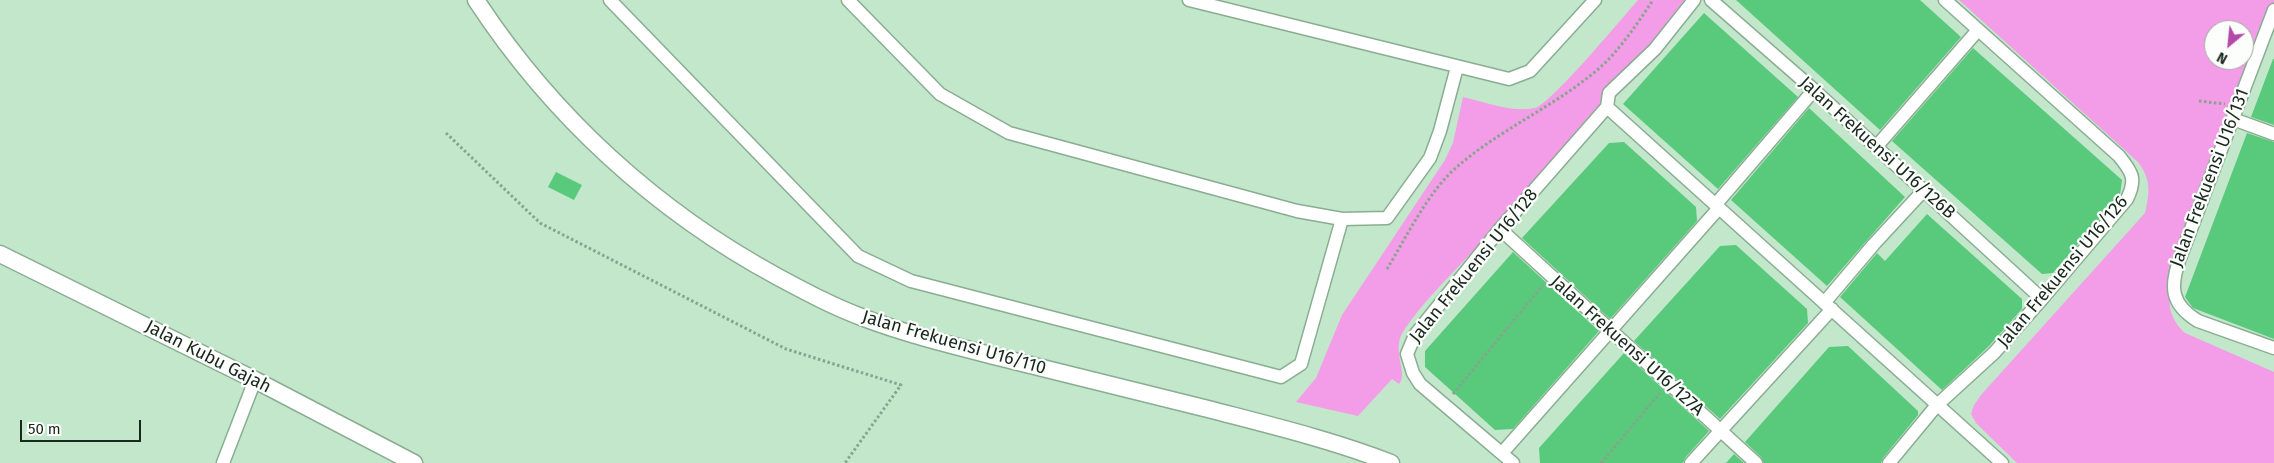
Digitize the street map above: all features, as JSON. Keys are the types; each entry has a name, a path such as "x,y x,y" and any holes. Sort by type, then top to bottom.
{"street":[{"name":"Jalan Frekuensi U16/110","path":"476,0 520,63 569,117 620,168 676,212 738,255 824,302 864,318 935,341 1286,429 1363,452 1391,463"},
{"path":"610,0 858,256 912,281 1281,377 1301,364 1342,219"},
{"path":"848,0 940,94 1009,133 1298,210 1342,219 1387,218 1430,158 1440,131 1457,67"},
{"path":"1189,0 1509,79 1530,71 1595,0"},
{"name":"Jalan Frekuensi U16/128","path":"1513,463 1420,384 1412,373 1407,354 1410,344 1500,229 1607,107 1609,93 1655,49 1694,0"},
{"name":"Jalan Frekuensi U16/126B","path":"1710,0 1814,90 2042,299"},
{"name":"Jalan Frekuensi U16/126","path":"1889,463 1937,405 1994,353 2042,299 2127,199 2133,184 2132,176 2119,156 1945,0"},
{"name":"Jalan Frekuensi U16/131","path":"2274,10 2172,282 2181,308 2198,321 2274,348"},
{"path":"1876,147 1978,30"},
{"path":"1502,453 1718,206 1814,90"},
{"path":"1607,107 2002,463"},
{"path":"2233,118 2274,134"},
{"path":"1691,463 1721,431 1828,306 1874,244 1924,190"},
{"name":"Jalan Frekuensi U16/127A","path":"1500,229 1550,277 1611,328 1756,463"},
{"name":"Jalan Kubu Gajah","path":"0,254 255,380 414,463"},
{"path":"223,463 255,380"}],"path":[{"path":"1387,269 1437,190 1457,166 1490,142 1569,92 1598,70 1653,0"},
{"path":"2199,101 2238,106"},
{"path":"446,133 540,224 786,349 901,385 845,463"},
{"path":"1444,404 1550,277"},
{"path":"1601,463 1668,383"}],"shaded area":[{"path":"1638,0 1697,0 1650,54 1600,103 1597,113 1591,122 1411,320 1400,338 1399,353 1402,379 1399,384 1392,379 1358,416 1296,402 1316,378 1342,315 1445,160 1453,143 1463,97 1508,108 1535,108 1556,92 1571,77"},
{"path":"1959,0 2274,0 2274,12 2254,65 2254,20 2204,20 2204,70 2252,70 2170,287 2169,300 2173,317 2185,333 2274,372 2274,463 2017,463 1976,423 1971,414 1974,405 1981,395 2145,213 2148,186 2138,162"}],"building":[{"path":"1736,0 1920,0 1961,37 1880,130"},
{"path":"1704,13 1798,97 1718,189 1623,104"},
{"path":"1973,48 2122,180 2120,195 2053,273 2042,274 1892,141"},
{"path":"2274,59 2274,125 2251,117"},
{"path":"1809,108 1905,197 1827,286 1731,200"},
{"path":"2247,133 2274,142 2274,339 2193,308 2185,297"},
{"path":"1624,142 1696,207 1697,221 1610,319 1522,238 1609,143"},
{"path":"556,172 582,185 574,200 548,187"},
{"path":"1927,214 2022,299 2022,309 1988,347 1942,390 1840,297 1877,253 1885,261"},
{"path":"1736,245 1807,309 1808,323 1720,419 1634,341 1720,246"},
{"path":"1513,252 1599,331 1513,429 1495,430 1425,367 1425,351"},
{"path":"1848,346 1918,411 1918,415 1881,463 1764,463 1761,457 1745,442 1829,347"},
{"path":"1624,353 1709,431 1685,458 1683,463 1540,463 1539,448"},
{"path":"1734,454 1744,463 1726,463"}]}
